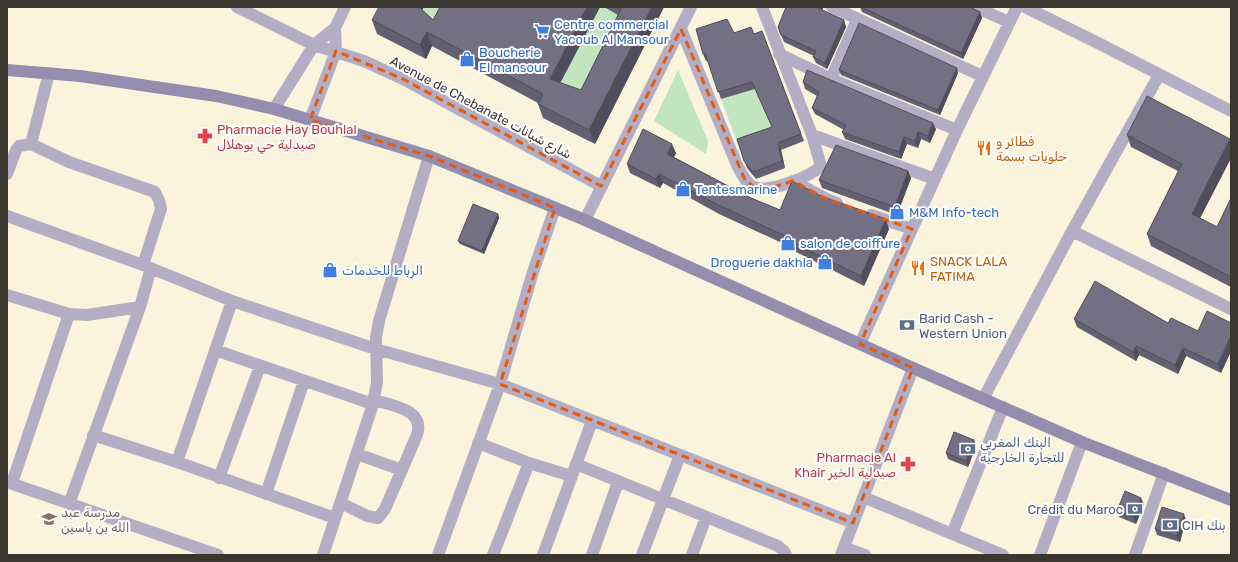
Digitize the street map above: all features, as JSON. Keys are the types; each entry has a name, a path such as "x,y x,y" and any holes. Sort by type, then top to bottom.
{"main road":[{"path":"7,70 49,73 160,87 216,96 274,109 429,156 585,220 671,260 1082,442 1231,500"}],"street":[{"name":"Avenue de Chebanate شارع شبانات","path":"237,7 314,45 364,61 403,78 601,186"},
{"path":"274,109 314,45 335,28 345,7"},
{"path":"585,220 691,7"},
{"path":"681,29 737,165 745,180 756,188 770,188 815,172 821,166 812,135 779,54 762,7"},
{"path":"832,7 857,20 982,76"},
{"path":"975,7 1009,22"},
{"path":"860,344 957,130 1016,7"},
{"path":"1025,7 1231,111"},
{"path":"831,79 857,20"},
{"path":"310,120 336,51 335,28"},
{"path":"779,54 831,79 957,130"},
{"path":"31,144 49,73"},
{"path":"984,399 1072,231 1159,74"},
{"path":"812,135 936,179"},
{"path":"7,174 19,146 31,144 69,162 155,192 160,200 161,209 147,267 140,307 70,504"},
{"path":"323,555 373,402 377,382 376,337 383,304 429,156"},
{"path":"793,181 827,199 847,207"},
{"path":"438,555 500,384 533,272 555,208"},
{"path":"861,212 912,230"},
{"path":"7,216 147,267 232,301 376,349 500,384 853,523"},
{"path":"1072,231 1231,309"},
{"path":"7,295 69,314 87,315 140,307"},
{"path":"176,462 232,301"},
{"path":"69,314 9,483 218,555"},
{"path":"215,350 304,381 412,412 418,421 420,428 385,509 378,518 367,516 341,503"},
{"path":"219,478 260,366"},
{"path":"865,555 843,551 913,368"},
{"path":"266,494 304,381"},
{"path":"952,534 1003,407"},
{"path":"543,555 592,420"},
{"path":"94,435 335,518"},
{"path":"478,442 529,463 571,476"},
{"path":"1040,555 1082,442"},
{"path":"357,454 402,470"},
{"path":"642,555 680,455"},
{"path":"493,555 529,463"},
{"path":"576,464 778,546 786,555"},
{"path":"1135,555 1164,473"},
{"path":"592,555 618,482"},
{"path":"863,497 1003,555"},
{"path":"692,555 706,517"}],"highlighted area":[{"path":"681,29 745,180 756,188 770,188 793,181 827,199 912,229 860,344 913,368 853,523 500,384 555,208 429,156 310,120 336,51 403,79 601,186"}],"green space":[{"path":"423,7 452,7 438,34 419,17"},
{"path":"600,7 604,7 627,20 586,104 555,93"},
{"path":"678,70 708,141 706,154 654,121"},
{"path":"755,89 775,134 739,147 721,99"}],"building":[{"path":"379,7 419,7 433,20 440,7 587,7 550,79 581,90 622,7 652,7 589,130 538,104 543,94 427,32 420,45 372,20"},
{"path":"786,7 819,7 818,8 844,20 825,63 813,57 816,51 781,35 778,27"},
{"path":"861,7 970,7 980,12 961,53"},
{"path":"727,19 734,33 751,27 754,34 762,31 801,134 778,143 782,161 753,172 744,161 737,139 772,127 752,82 718,92 705,53 703,54 696,29"},
{"path":"859,23 957,68 938,110 839,70"},
{"path":"807,70 933,123 928,136 918,132 915,141 904,137 899,152 842,132 846,125 812,108 819,92 803,82"},
{"path":"1147,96 1230,139 1192,214 1217,227 1231,198 1231,277 1147,234 1182,164 1127,135"},
{"path":"643,129 672,144 667,154 751,198 780,210 792,181 821,196 886,219 861,276 793,243 794,240 716,204 659,174 656,179 627,164"},
{"path":"836,145 908,171 895,207 819,180"},
{"path":"473,204 498,214 482,251 458,241"},
{"path":"1095,281 1168,323 1171,318 1198,331 1207,311 1231,323 1231,336 1218,364 1183,348 1175,365 1136,346 1133,352 1074,319"},
{"path":"954,432 974,440 966,461 946,453"},
{"path":"1125,491 1141,498 1134,517 1117,511"},
{"path":"1162,507 1184,514 1177,536 1155,529"}],"place":[{"name":"Centre commercial Yacoub Al Mansour","path":"542,31"},
{"name":"Boucherie El mansour","path":"467,59"},
{"name":"Pharmacie Hay Bouhlal صيدلية حي بوهلال","path":"205,136"},
{"name":"فطائر و حلويات بسمة","path":"984,148"},
{"name":"Tentesmarine","path":"683,189"},
{"name":"M&M Info-tech","path":"897,212"},
{"name":"salon de coiffure","path":"788,243"},
{"name":"Droguerie dakhla","path":"825,262"},
{"name":"SNACK LALA FATIMA","path":"918,268"},
{"name":"الرباط للخدمات","path":"330,270"},
{"name":"Barid Cash - Western Union","path":"907,325"},
{"name":"البنك المغربي للتجارة الخارجية","path":"968,449"},
{"name":"Pharmacie Al Khair صيدلية الخير","path":"908,464"},
{"name":"Crédit du Maroc","path":"1135,509"},
{"name":"مدرسة عبد الله بن ياسين","path":"49,519"},
{"name":"CIH بنك","path":"1170,525"}]}
